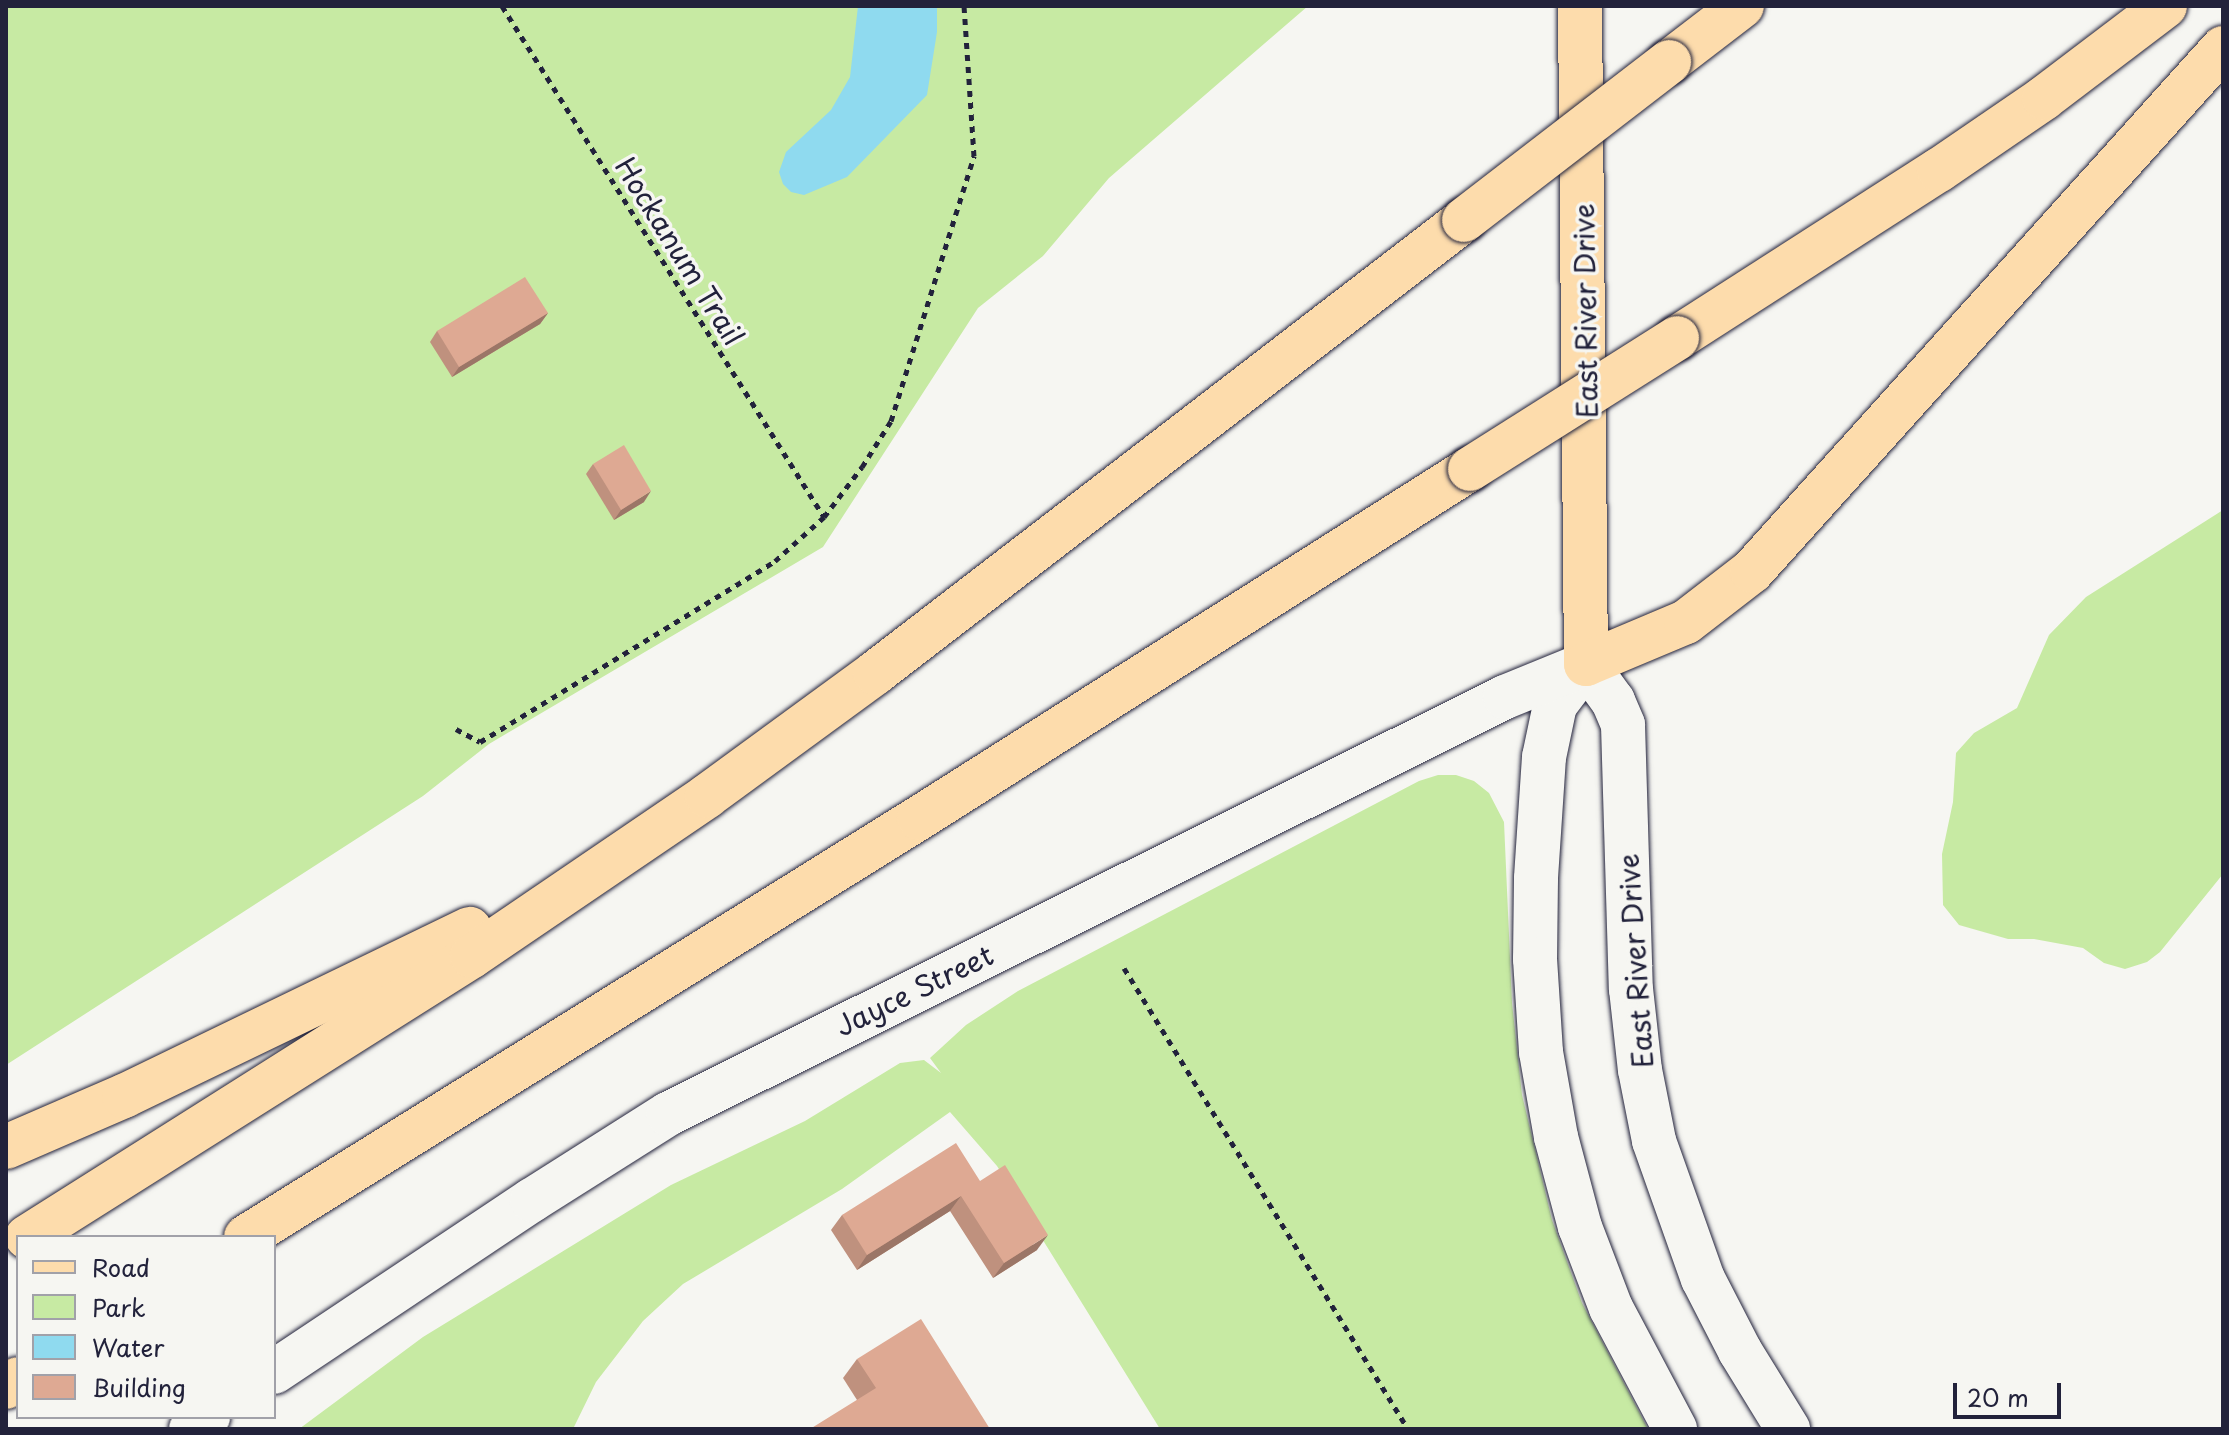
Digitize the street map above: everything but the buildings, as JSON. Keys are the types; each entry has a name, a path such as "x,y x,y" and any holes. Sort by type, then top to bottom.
{"main road":[{"name":"East River Drive","path":"1580,6 1586,664"},
{"path":"29,1235 414,993 617,859 875,673 1742,6"},
{"path":"249,1235 1470,469 1939,170 2056,90 2165,6"},
{"path":"1586,664 1686,622 1752,571 2223,48"},
{"path":"6,1147 124,1096 617,859"}],"street":[{"name":"Jayce Street","path":"276,1371 532,1200 668,1114 1505,697 1586,664"},
{"path":"1586,664 1552,712 1544,757 1535,919 1541,1052 1550,1110 1580,1227 1617,1322 1675,1429"},
{"name":"East River Drive","path":"1586,664 1613,701 1623,725 1631,989 1640,1070 1654,1141 1703,1279 1740,1351 1788,1429"}],"path":[{"name":"Hockanum Trail","path":"502,6 824,517"},
{"path":"456,729 480,742 775,561 824,517 891,421 974,156 964,6"},
{"path":"1124,968 1408,1429"}],"green space":[{"path":"6,6 1308,6 1109,178 1043,256 978,308 823,547 489,744 423,796 6,1065"},
{"path":"2223,510 2223,874 2160,952 2147,962 2125,969 2104,963 2083,948 2034,939 2008,939 1959,925 1943,905 1942,854 1953,802 1956,753 1974,733 2017,708 2049,635 2086,597"},
{"path":"1438,775 1456,775 1474,781 1489,793 1504,822 1512,1003 1522,1095 1552,1220 1582,1303 1648,1429 1160,1429 997,1166 950,1112 842,1189 683,1284 643,1321 596,1382 573,1429 299,1429 423,1337 671,1185 805,1121 900,1063 924,1060 941,1073 930,1058 966,1025 1018,991 1419,781"}],"water":[{"path":"858,6 937,6 937,32 927,95 847,177 804,195 791,192 783,184 779,172 786,152 831,110 850,77"}]}
